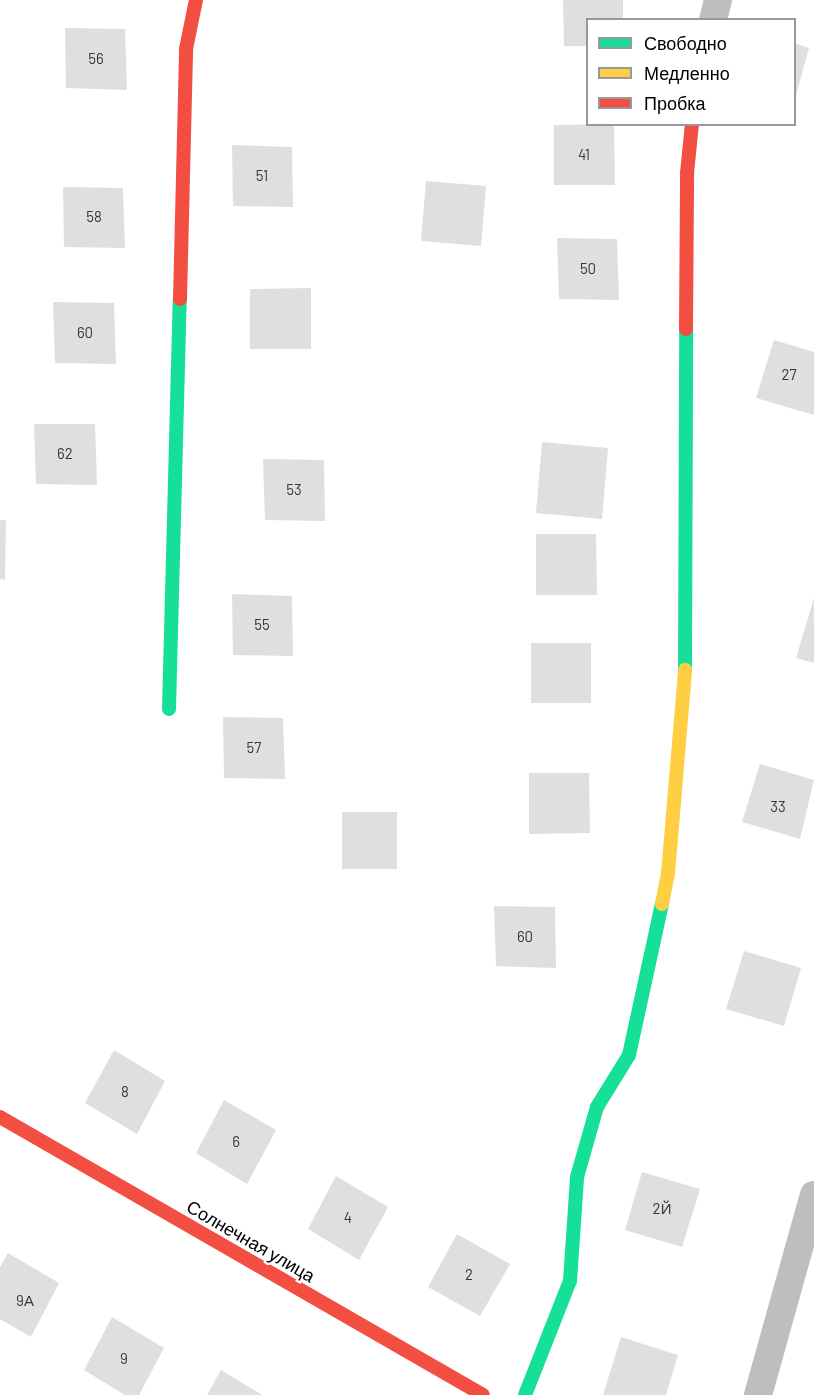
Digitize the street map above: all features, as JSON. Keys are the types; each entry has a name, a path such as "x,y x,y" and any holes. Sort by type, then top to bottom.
{"street":[{"path":"169,710 186,50 196,0"},
{"path":"714,18 718,0"},
{"path":"525,1395 570,1281 577,1177 597,1107 629,1055 668,874 685,666 687,173 692,126"},
{"name":"Солнечная улица","path":"0,1117 483,1395"},
{"path":"758,1395 814,1195"}],"building":[{"path":"563,0 623,0 623,18 586,18 586,46 564,46"},
{"path":"65,28 125,29 127,90 66,88"},
{"path":"796,44 809,48 796,95"},
{"path":"554,125 614,126 615,185 554,185"},
{"path":"232,145 292,147 293,207 233,206"},
{"path":"426,181 486,186 481,246 421,241"},
{"path":"63,187 123,188 125,248 64,247"},
{"path":"557,238 617,239 619,300 559,299"},
{"path":"311,288 311,349 250,349 250,289"},
{"path":"53,302 114,303 116,364 55,363"},
{"path":"774,340 814,352 814,415 756,398"},
{"path":"34,424 95,424 97,485 36,484"},
{"path":"542,442 608,448 602,519 536,513"},
{"path":"263,459 324,460 325,521 265,520"},
{"path":"0,520 6,520 5,580 0,579"},
{"path":"536,534 596,534 597,595 536,595"},
{"path":"232,594 292,596 293,656 233,655"},
{"path":"814,598 814,663 796,658"},
{"path":"531,643 591,643 591,703 531,703"},
{"path":"223,717 283,718 285,779 224,778"},
{"path":"760,764 814,780 800,839 742,822"},
{"path":"529,773 589,773 590,833 529,834"},
{"path":"342,812 397,812 397,869 342,869"},
{"path":"494,906 555,907 556,968 496,966"},
{"path":"744,951 801,968 784,1026 726,1009"},
{"path":"114,1050 165,1081 137,1134 85,1103"},
{"path":"224,1100 276,1130 247,1184 196,1153"},
{"path":"642,1172 700,1189 682,1247 625,1230"},
{"path":"336,1176 388,1207 359,1260 308,1229"},
{"path":"457,1234 510,1264 480,1316 428,1287"},
{"path":"8,1253 59,1283 31,1337 0,1319 0,1267"},
{"path":"112,1317 164,1348 139,1395 125,1395 84,1370"},
{"path":"621,1337 678,1355 666,1395 603,1395"},
{"path":"221,1370 262,1395 207,1395"}],"traffic: fast":[{"path":"169,709 180,299"},
{"path":"685,670 686,329"},
{"path":"525,1395 570,1281 577,1177 597,1107 629,1055 662,904"}],"traffic: slow":[{"path":"662,904 668,874 685,670"}],"traffic: jam":[{"path":"180,299 186,49 196,0"},
{"path":"686,329 687,173 692,126"},
{"path":"0,1117 483,1395"}]}
